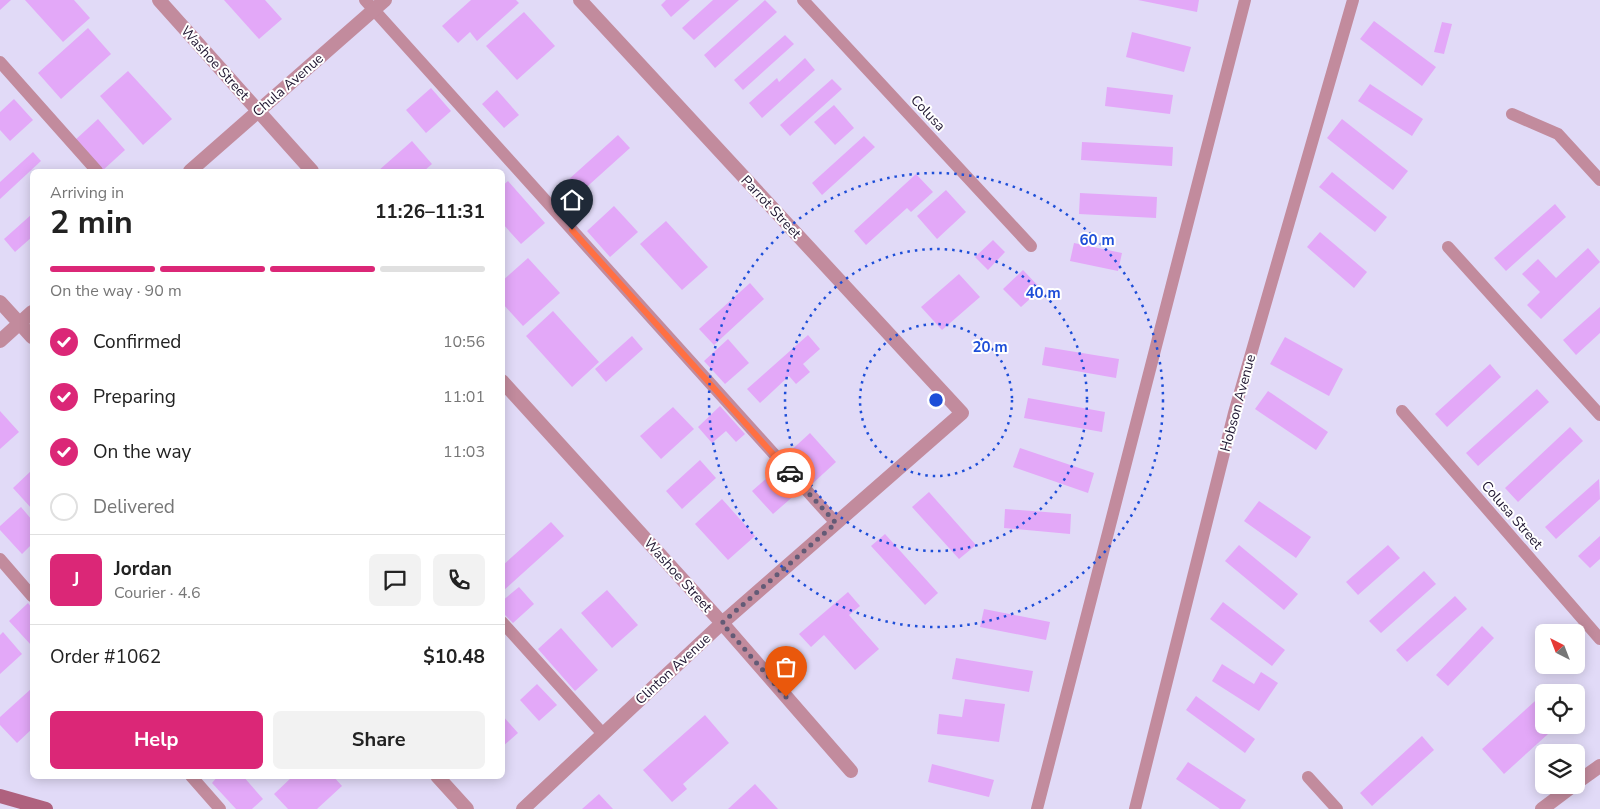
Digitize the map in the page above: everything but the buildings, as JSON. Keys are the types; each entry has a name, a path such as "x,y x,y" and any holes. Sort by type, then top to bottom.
{"main road":[{"path":"0,796 46,809"}],"street":[{"name":"Washoe Street","path":"159,0 310,169"},
{"name":"Chula Avenue","path":"192,169 258,111 370,5 385,0"},
{"name":"Parrot Street","path":"580,0 962,413"},
{"path":"0,302 30,335"},
{"path":"0,341 30,314"},
{"name":"Washoe Street","path":"505,384 722,623 851,771"},
{"name":"Clinton Avenue","path":"522,809 722,623 962,413"},
{"path":"1585,777 1600,766"},
{"path":"440,779 467,809"},
{"path":"1542,809 1562,794"}],"lane":[{"name":"Colusa","path":"802,0 1031,246"},
{"path":"1037,809 1245,0"},
{"name":"Hobson Avenue","path":"1135,809 1234,414 1353,0"},
{"path":"370,5 836,523"},
{"path":"0,62 96,169"},
{"path":"1512,114 1558,134 1600,180"},
{"path":"1448,247 1600,415"},
{"name":"Colusa Street","path":"1402,411 1600,640"},
{"path":"0,559 30,594"},
{"path":"505,625 603,734"},
{"path":"1308,777 1336,809"},
{"path":"195,779 220,809"}],"way so far":[{"path":"786,697 722,623 836,523 790,473"}],"route":[{"path":"572,230 790,473"}]}
